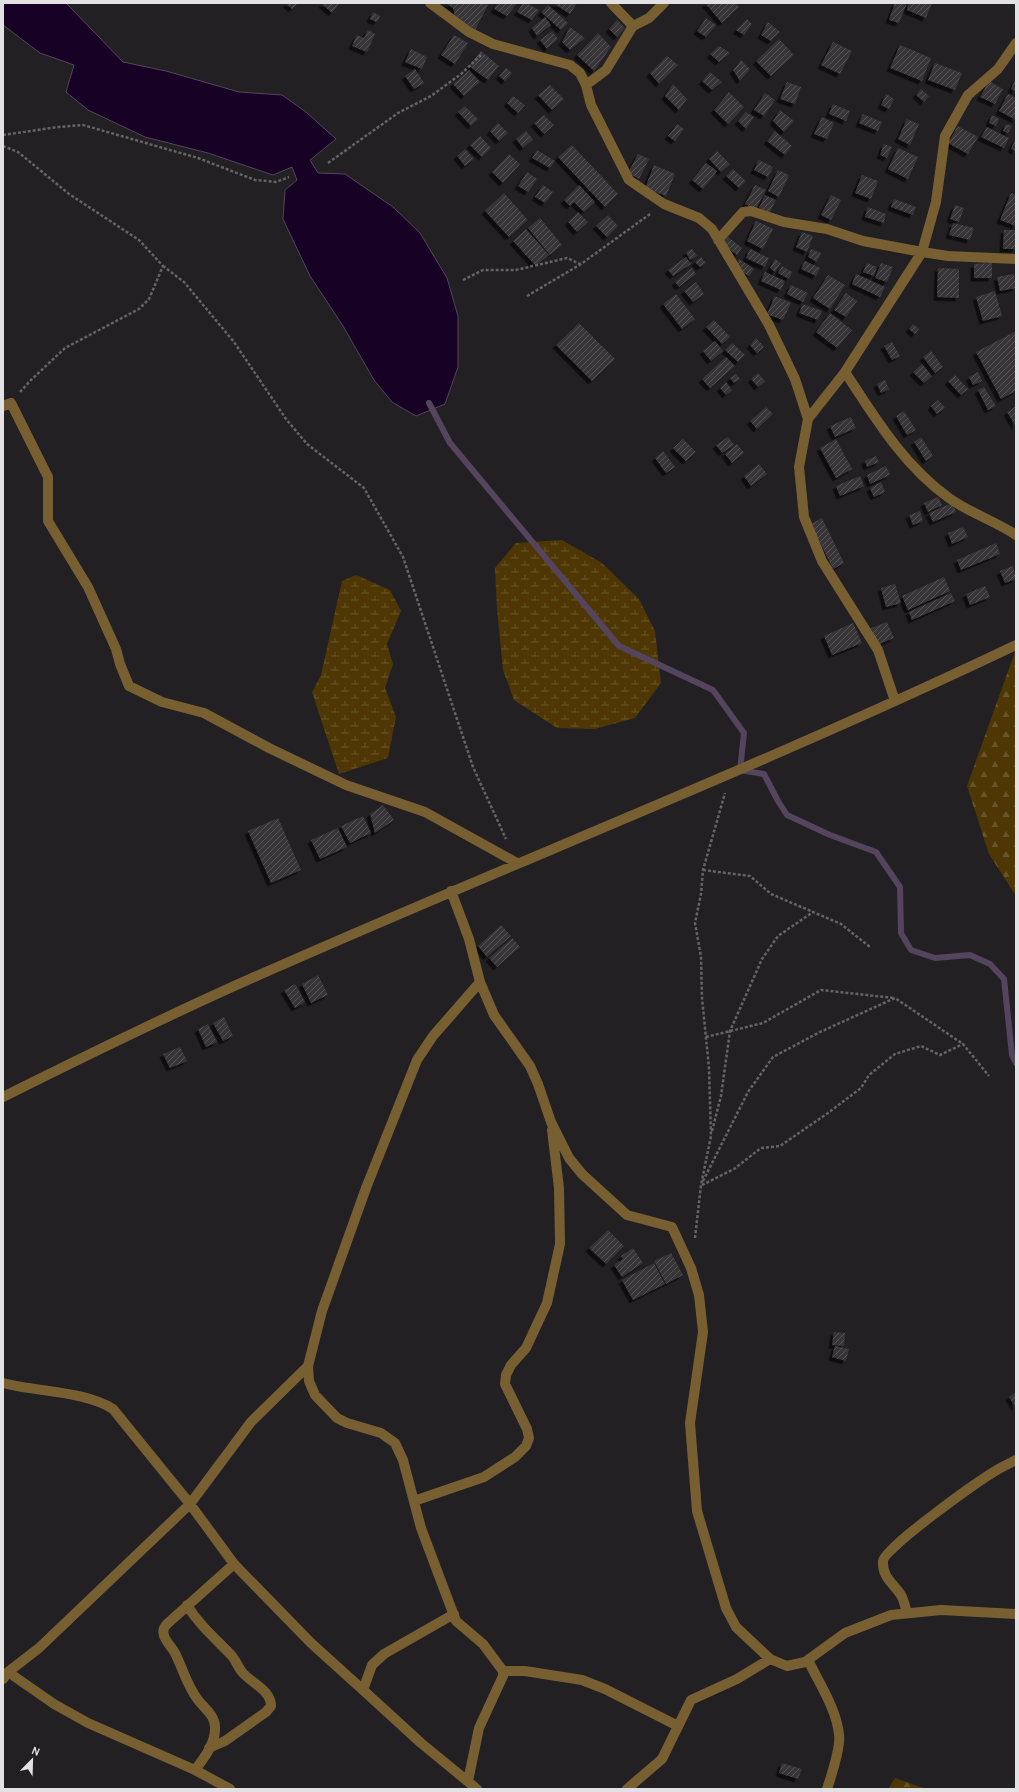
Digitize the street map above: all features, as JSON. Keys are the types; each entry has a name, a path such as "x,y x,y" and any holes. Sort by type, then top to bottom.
{"street":[{"path":"430,3 469,32 493,44 570,65 580,73 586,85 590,105 629,180 664,204 699,218 712,229 769,325 795,379 808,419 799,468 804,516 822,561 878,650 895,702"},
{"path":"611,3 633,26"},
{"path":"586,85 606,70 633,26 649,18 664,3"},
{"path":"808,419 846,372 922,252 936,202 945,136 968,95 998,69 1016,43"},
{"path":"718,240 743,212 751,211 784,222 827,229 863,241 922,252 948,256 1016,259"},
{"path":"846,372 878,423 922,476 950,499 1016,535"},
{"path":"7,404 48,478 48,521 88,587 116,649 129,686 162,702 204,713 269,748 346,785 425,812 517,863"},
{"path":"3,1097 122,1038 273,968 517,863 787,750 895,702 1016,645"},
{"path":"451,892 469,939 480,982 494,1016 530,1066 551,1122 569,1158 582,1174 627,1215 672,1227 691,1268 699,1295 702,1332 690,1423 697,1511 730,1616 736,1627 770,1659 787,1666 808,1660 845,1633 880,1618 907,1613 941,1610 1016,1614"},
{"path":"468,1781 479,1728 503,1676 503,1671 483,1644 456,1621 421,1528 403,1460 395,1443 381,1433 337,1418 315,1395 309,1381 308,1366 322,1311 366,1188 417,1060 433,1036 480,982"},
{"path":"414,1500 484,1477 515,1457 526,1446 529,1438 527,1429 505,1384 506,1375 511,1365 526,1348 547,1303 560,1244 559,1188 551,1122"},
{"path":"230,1789 195,1770 88,1723 5,1676 40,1648 190,1504 251,1422 308,1366"},
{"path":"3,1383 28,1389 92,1399 113,1409 190,1504 234,1564 312,1643 421,1743 477,1789"},
{"path":"907,1613 902,1596 887,1578 884,1570 883,1559 890,1549 992,1472 1016,1460"},
{"path":"195,1770 209,1748 215,1729 214,1720 191,1689 174,1652 163,1635 164,1626 234,1564"},
{"path":"186,1605 197,1621 232,1657 244,1674 269,1696 271,1702 271,1706 266,1712 225,1741 209,1748"},
{"path":"363,1690 366,1678 372,1665 384,1654 454,1614"},
{"path":"627,1789 662,1759 691,1700 737,1679 770,1659"},
{"path":"808,1660 834,1714 840,1736 832,1777 827,1789"},
{"path":"503,1671 525,1671 582,1680 605,1689 678,1726"}],"path":[{"path":"328,163 369,132 398,113 431,96 461,74 493,44"},
{"path":"3,135 83,125 198,158 255,180 276,182 288,177"},
{"path":"3,146 18,152 69,194 138,240 163,266 184,282 234,342 286,419 307,444 364,488 404,558 473,767 517,863"},
{"path":"527,296 581,264 664,204"},
{"path":"464,280 482,270 516,270 567,258 581,264"},
{"path":"7,404 65,348 108,326 144,304 149,299 163,266"},
{"path":"711,1136 709,1068 702,998 701,957 695,923 703,870 723,796 740,770"},
{"path":"703,870 750,876 772,894 841,924 870,947"},
{"path":"691,1268 701,1185 721,1096 730,1031 762,959 778,936 813,912"},
{"path":"706,1037 763,1023 821,990 896,998 963,1044 988,1076"},
{"path":"701,1185 748,1092 773,1057 820,1032 896,998"},
{"path":"701,1185 734,1169 761,1148 780,1146 861,1088 870,1075 895,1054 921,1046 940,1055 963,1044"}],"green space":[{"path":"562,540 602,563 639,599 655,631 661,683 635,718 595,729 557,728 514,700 503,670 497,609 495,568 516,543"},
{"path":"356,575 390,590 401,611 387,644 393,664 385,688 396,717 388,758 339,774 312,692 321,675 342,581"},
{"path":"1016,649 1016,896 989,854 967,786"},
{"path":"895,1778 926,1789 888,1789"}],"shaded area":[{"path":"3,3 66,3 123,62 166,71 239,92 282,95 306,112 336,139 310,160 318,173 345,174 393,207 420,233 447,278 458,316 458,367 445,404 416,416 392,402 374,380 343,326 310,276 283,219 285,190 297,180 292,167 273,175 208,153 145,137 88,110 66,92 74,65 40,53 3,25"}],"building":[{"path":"286,3 298,3 292,9"},
{"path":"321,3 340,3 332,13"},
{"path":"446,3 485,3 488,5 475,30 455,16 453,8"},
{"path":"498,3 517,3 507,16 494,9"},
{"path":"523,3 527,3 539,10 532,20 517,12"},
{"path":"553,3 577,3 570,14"},
{"path":"705,3 736,3 739,7 722,23"},
{"path":"895,3 907,3 899,23 889,20"},
{"path":"909,3 932,3 926,18 907,10"},
{"path":"548,5 568,23 561,30 541,12"},
{"path":"373,12 380,16 377,22 370,19"},
{"path":"545,17 551,25 537,36 532,28"},
{"path":"706,18 716,25 706,37 697,31"},
{"path":"747,19 752,24 744,35 736,30"},
{"path":"617,20 625,28 617,37 609,29"},
{"path":"768,22 780,32 771,41 761,35"},
{"path":"570,27 585,38 570,50 562,42"},
{"path":"368,30 375,34 367,52 352,46 357,35 364,38"},
{"path":"552,31 558,39 547,49 540,40"},
{"path":"598,33 611,47 594,71 577,55"},
{"path":"454,35 468,43 455,64 441,55"},
{"path":"779,39 794,55 771,76 756,61"},
{"path":"833,42 852,51 840,74 821,65"},
{"path":"900,45 931,58 922,81 890,68"},
{"path":"719,46 730,53 719,62 710,54"},
{"path":"411,49 427,57 422,69 405,62"},
{"path":"481,51 499,66 488,80 469,66"},
{"path":"667,56 678,65 659,84 650,73"},
{"path":"741,60 750,69 740,81 733,70"},
{"path":"935,63 962,73 955,90 928,80"},
{"path":"506,68 512,73 505,81 499,76"},
{"path":"415,69 424,83 414,89 405,76"},
{"path":"469,70 480,82 464,96 453,84"},
{"path":"710,72 722,82 712,90 702,81"},
{"path":"1016,78 1016,91 1011,89"},
{"path":"989,81 1003,89 995,104 980,97"},
{"path":"787,82 801,87 795,104 780,99"},
{"path":"673,84 687,99 679,110 665,96"},
{"path":"550,85 564,99 552,110 538,95"},
{"path":"921,89 929,96 924,102 916,95"},
{"path":"729,92 744,107 728,124 714,110"},
{"path":"765,93 775,100 764,116 754,110"},
{"path":"886,94 894,99 889,109 881,105"},
{"path":"1008,94 1016,98 1016,120 999,111"},
{"path":"513,96 525,105 518,113 507,103"},
{"path":"833,104 850,111 846,121 829,114"},
{"path":"465,106 478,119 471,126 458,112"},
{"path":"780,110 794,121 784,132 773,121"},
{"path":"746,112 754,117 746,129 738,121"},
{"path":"863,114 882,122 878,131 859,123"},
{"path":"544,115 554,125 544,134 534,123"},
{"path":"992,115 999,119 996,126 989,123"},
{"path":"822,117 834,123 827,139 814,134"},
{"path":"907,119 919,124 910,145 898,139"},
{"path":"498,123 508,133 499,141 490,131"},
{"path":"677,124 684,129 675,141 668,136"},
{"path":"1006,124 1012,126 1008,133 1003,131"},
{"path":"958,126 978,137 968,154 948,143"},
{"path":"987,127 1009,138 1004,148 981,137"},
{"path":"526,131 533,139 523,148 516,139"},
{"path":"775,131 792,146 785,155 767,141"},
{"path":"480,136 491,148 482,157 470,145"},
{"path":"1016,138 1016,151 1011,149"},
{"path":"884,144 892,147 887,158 880,155"},
{"path":"572,145 618,194 605,207 558,157"},
{"path":"898,148 918,157 908,179 888,169"},
{"path":"465,149 474,159 465,166 457,156"},
{"path":"537,150 555,161 550,168 532,158"},
{"path":"717,151 730,164 721,172 709,159"},
{"path":"509,154 520,164 503,183 492,172"},
{"path":"638,154 649,159 639,179 628,173"},
{"path":"759,160 773,167 768,177 754,170"},
{"path":"706,163 717,171 703,189 692,180"},
{"path":"654,165 675,174 666,196 645,188"},
{"path":"733,169 746,181 739,188 726,176"},
{"path":"778,170 789,175 779,197 768,191"},
{"path":"527,172 537,179 528,192 518,186"},
{"path":"862,175 878,181 871,199 855,193"},
{"path":"543,185 553,192 545,203 535,197"},
{"path":"579,185 595,202 584,212 574,202 570,206 564,200"},
{"path":"755,185 766,190 756,209 745,204"},
{"path":"504,193 528,220 509,237 485,211"},
{"path":"1011,193 1016,195 1016,226 1000,220"},
{"path":"765,195 776,200 769,214 759,208"},
{"path":"831,195 841,200 831,220 821,215"},
{"path":"894,199 916,207 913,215 891,207"},
{"path":"955,205 964,208 959,222 950,219"},
{"path":"868,207 886,214 884,223 865,217"},
{"path":"578,212 588,222 577,232 568,222"},
{"path":"608,215 618,226 607,237 596,226"},
{"path":"540,218 562,245 550,255 528,228"},
{"path":"756,221 773,229 763,249 747,241"},
{"path":"953,223 974,228 970,240 949,235"},
{"path":"526,229 549,255 536,266 513,241"},
{"path":"1004,230 1016,230 1016,249 1003,249"},
{"path":"802,232 813,236 807,252 796,247"},
{"path":"728,237 742,248 737,255 723,244"},
{"path":"692,249 697,256 690,260 686,252"},
{"path":"750,249 769,258 765,267 746,258"},
{"path":"811,249 821,253 817,262 808,257"},
{"path":"686,257 691,264 673,276 668,270"},
{"path":"701,257 706,263 700,267 695,262"},
{"path":"739,259 754,269 749,276 734,267"},
{"path":"775,259 781,263 775,272 770,268"},
{"path":"805,261 820,268 816,276 801,269"},
{"path":"867,263 877,267 874,276 863,272"},
{"path":"881,263 893,267 887,282 875,278"},
{"path":"992,263 992,278 974,278 974,264"},
{"path":"782,266 792,272 789,279 778,273"},
{"path":"692,268 696,274 679,287 675,282"},
{"path":"938,268 959,269 959,298 937,297"},
{"path":"765,272 785,281 781,290 761,281"},
{"path":"856,274 885,287 880,297 852,284"},
{"path":"1014,274 1016,288 1000,291 997,277"},
{"path":"828,275 845,285 830,309 813,298"},
{"path":"696,282 704,294 693,302 684,291"},
{"path":"791,285 808,293 803,302 787,294"},
{"path":"995,291 1002,316 983,321 976,297"},
{"path":"846,293 857,301 846,317 834,310"},
{"path":"676,294 695,319 682,329 663,304"},
{"path":"775,296 791,303 783,320 767,314"},
{"path":"803,304 822,311 818,320 799,313"},
{"path":"830,313 852,330 837,348 816,332"},
{"path":"714,320 730,337 722,344 706,327"},
{"path":"579,323 615,359 592,381 556,345"},
{"path":"913,324 919,329 915,334 909,329"},
{"path":"1016,331 1016,391 1001,399 976,352"},
{"path":"756,338 764,347 757,353 750,345"},
{"path":"715,341 723,351 711,361 703,351"},
{"path":"892,342 900,356 892,360 884,346"},
{"path":"732,343 745,355 738,362 725,350"},
{"path":"931,351 943,367 935,373 923,357"},
{"path":"726,357 735,366 710,388 702,379"},
{"path":"922,364 932,376 924,383 913,372"},
{"path":"978,372 982,381 973,385 969,377"},
{"path":"758,373 765,381 758,387 751,379"},
{"path":"736,374 740,379 734,383 730,378"},
{"path":"955,375 968,389 961,395 948,381"},
{"path":"885,380 889,389 881,393 877,384"},
{"path":"726,382 732,390 726,395 720,388"},
{"path":"984,387 996,406 988,410 978,390"},
{"path":"938,400 945,408 937,414 931,406"},
{"path":"1016,406 1016,427 1007,412"},
{"path":"766,407 773,414 757,429 750,421"},
{"path":"904,411 916,430 907,435 896,416"},
{"path":"851,417 856,428 835,437 830,426"},
{"path":"728,437 734,445 722,453 716,445"},
{"path":"921,437 933,456 926,461 914,442"},
{"path":"683,439 696,452 686,461 673,448"},
{"path":"836,439 852,469 836,478 820,448"},
{"path":"737,444 744,453 732,463 725,454"},
{"path":"663,451 675,467 666,473 655,458"},
{"path":"876,456 879,462 867,467 865,461"},
{"path":"759,464 767,474 751,486 744,476"},
{"path":"886,466 890,475 870,484 867,475"},
{"path":"860,476 864,486 840,496 836,486"},
{"path":"881,482 885,492 874,497 870,488"},
{"path":"938,497 942,505 928,512 924,503"},
{"path":"952,503 956,512 933,522 929,513"},
{"path":"920,511 923,521 913,525 909,515"},
{"path":"822,518 844,563 833,569 811,524"},
{"path":"963,527 968,537 952,544 948,533"},
{"path":"996,543 1000,554 961,570 957,560"},
{"path":"1013,566 1016,579 1005,583 1000,571"},
{"path":"944,577 950,591 908,610 902,596"},
{"path":"895,584 901,603 886,607 881,588"},
{"path":"985,586 990,597 970,605 966,594"},
{"path":"951,593 955,601 912,620 909,612"},
{"path":"887,622 894,638 877,645 871,628"},
{"path":"853,623 862,643 832,655 824,636"},
{"path":"383,805 394,820 375,833 370,814"},
{"path":"363,816 371,833 350,843 341,826"},
{"path":"278,818 301,870 271,883 248,831"},
{"path":"338,828 347,847 320,859 311,840"},
{"path":"501,925 511,936 487,957 478,946"},
{"path":"512,938 520,947 497,967 489,958"},
{"path":"318,975 328,995 311,1003 302,984"},
{"path":"295,984 305,1002 295,1008 284,990"},
{"path":"224,1017 233,1036 223,1041 213,1023"},
{"path":"208,1024 217,1042 206,1047 198,1029"},
{"path":"180,1047 187,1061 170,1068 163,1054"},
{"path":"608,1230 624,1246 606,1264 589,1248"},
{"path":"633,1248 643,1263 622,1277 614,1265 623,1259 621,1256"},
{"path":"671,1253 683,1275 666,1284 654,1261"},
{"path":"654,1263 665,1284 633,1300 622,1280"},
{"path":"834,1332 845,1333 844,1346 832,1345"},
{"path":"835,1346 849,1349 846,1361 832,1357"},
{"path":"1016,1392 1016,1408 1009,1397"},
{"path":"782,1763 802,1769 798,1779 779,1773"}],"waterway":[{"path":"429,403 450,443 619,646 713,690 744,733 740,770 764,774 787,815 830,835 876,852 900,887 901,933 911,950 935,958 970,955 990,964 1004,979 1012,1055 1016,1063"}]}
